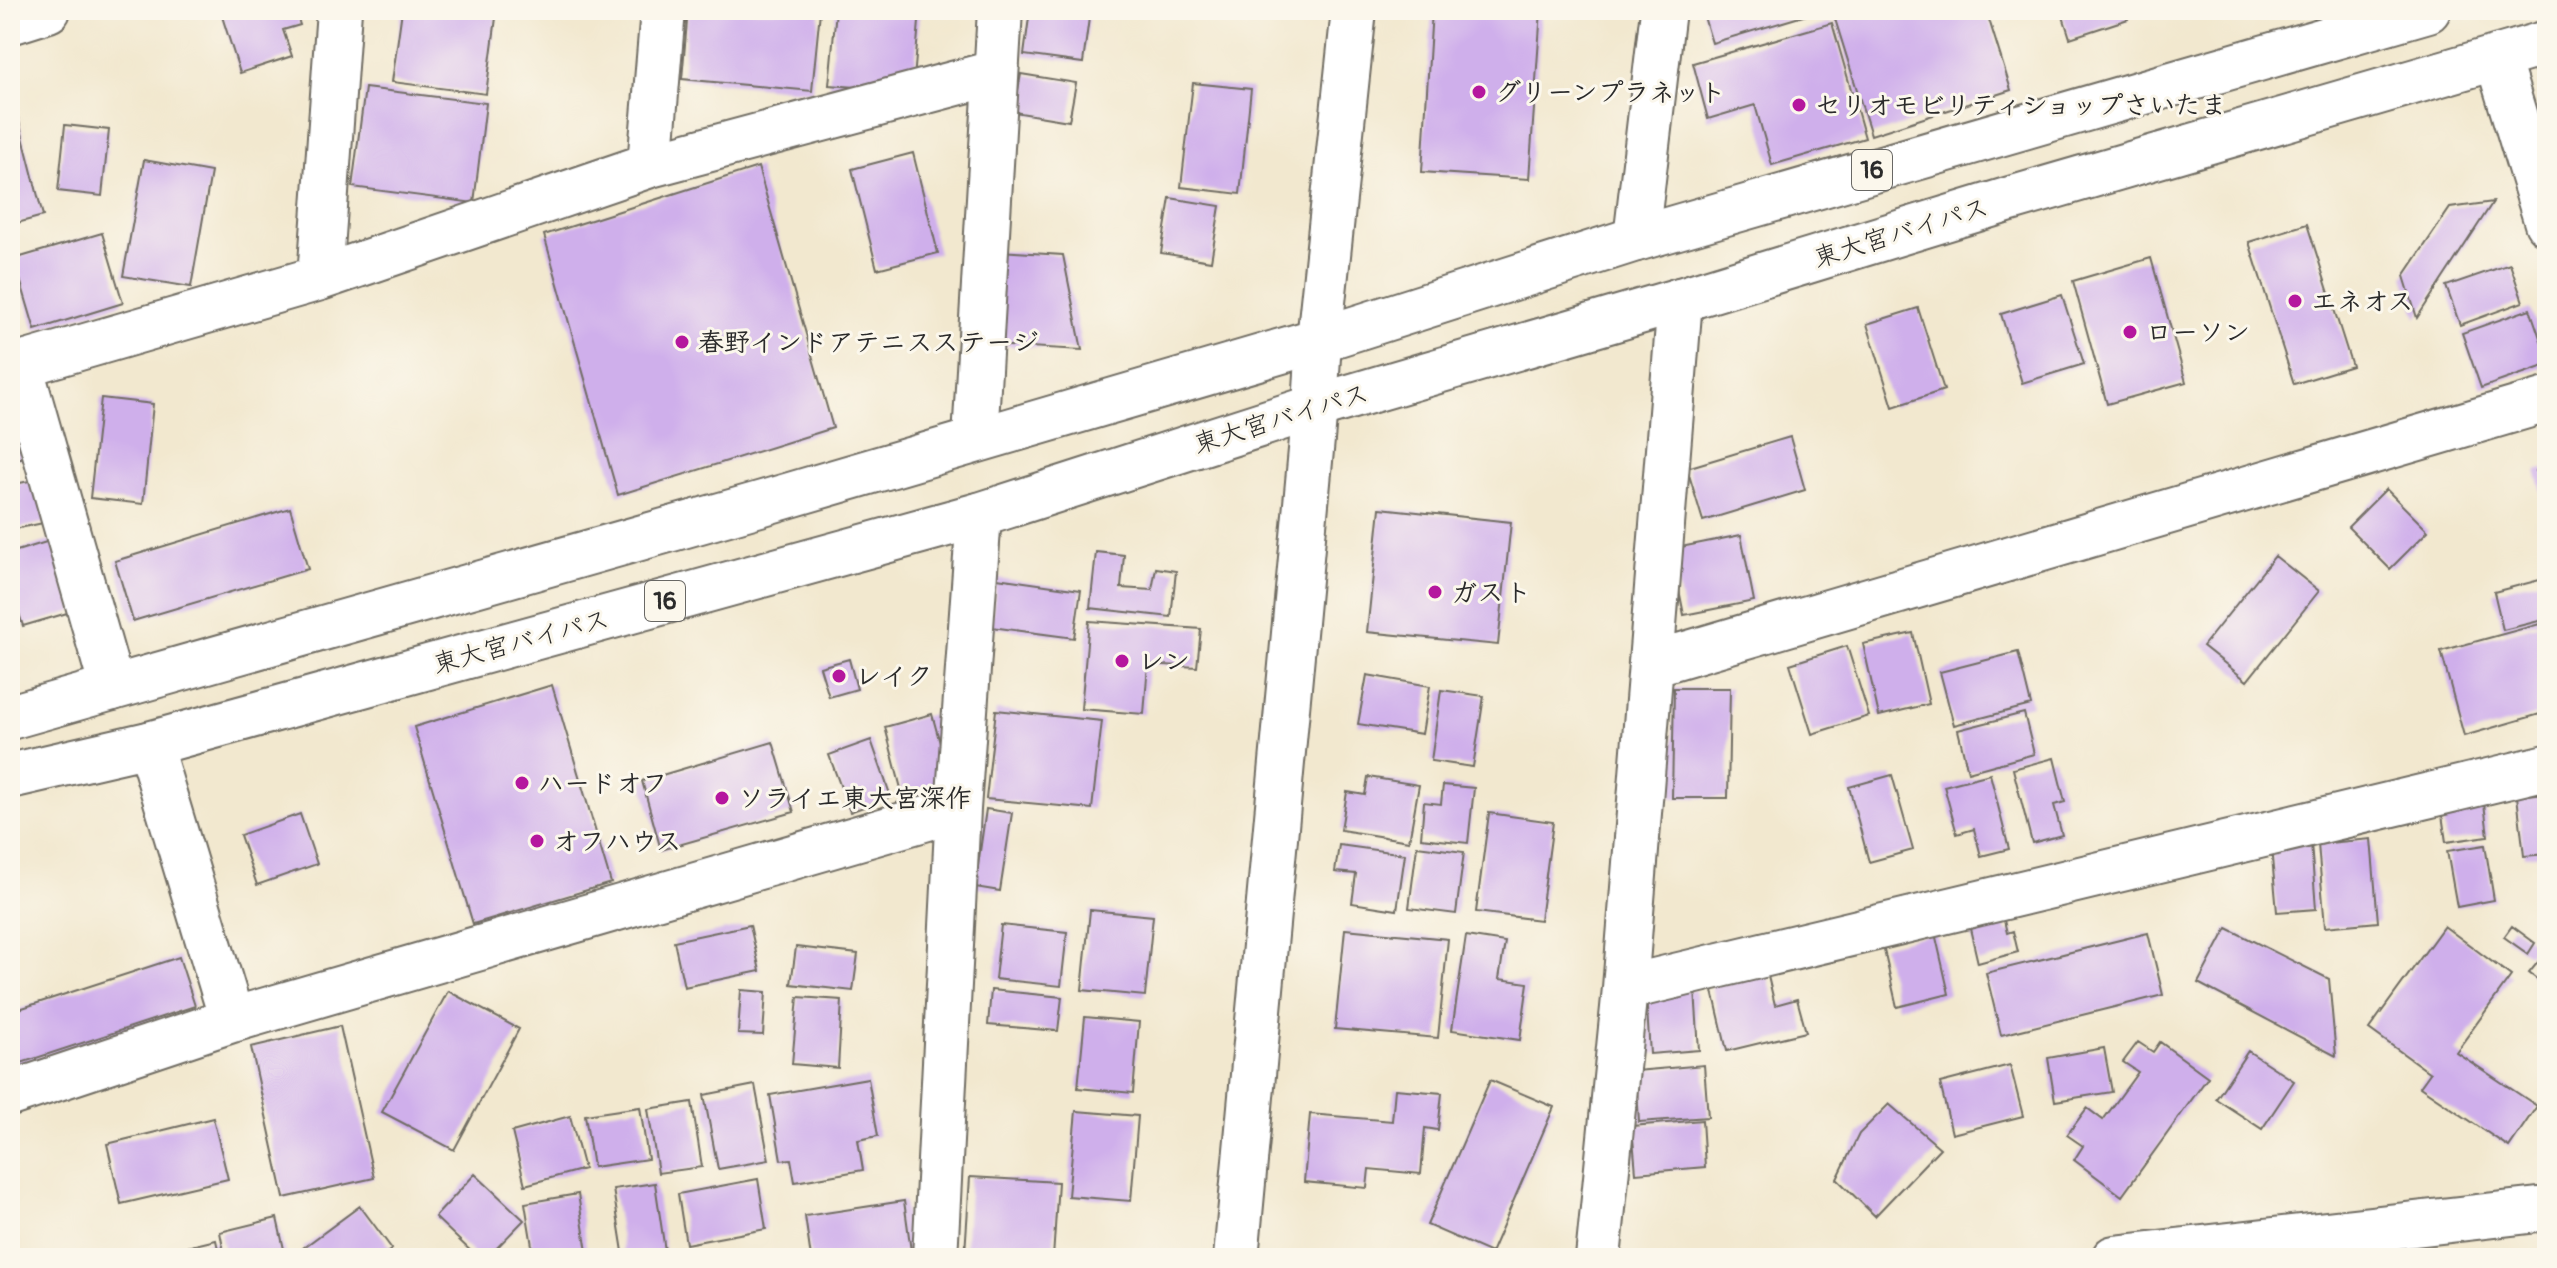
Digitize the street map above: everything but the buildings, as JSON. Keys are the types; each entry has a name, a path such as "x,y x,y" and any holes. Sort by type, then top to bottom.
{"main road":[{"path":"10,22 48,10"},
{"path":"320,278 339,10"},
{"path":"650,165 663,10"},
{"path":"975,439 1000,10"},
{"path":"1236,1258 1319,340 1354,10"},
{"path":"1636,239 1663,10"},
{"name":"16","path":"10,717 718,516 1319,340 1636,239 2428,10"},
{"name":"東大宮バイパス","path":"10,776 149,744 979,515 1315,407 2007,200 2547,43"},
{"path":"2497,58 2547,223"},
{"path":"112,688 15,366 320,278 650,165 994,73"},
{"path":"1598,1258 1625,988 1680,300"},
{"path":"1652,664 2547,400"},
{"path":"935,1258 958,809 979,515"},
{"path":"149,744 232,1020"},
{"path":"1625,988 2547,767"},
{"path":"10,1094 232,1020 958,809"},
{"path":"2114,1258 2547,1209"}],"place":[{"name":"グリーンプラネット","path":"1479,92"},
{"name":"セリオモビリティショップさいたま","path":"1799,105"},
{"name":"エネオス","path":"2295,301"},
{"name":"ローソン","path":"2130,332"},
{"name":"春野インドアテニスステージ","path":"682,342"},
{"name":"ガスト","path":"1435,592"},
{"name":"レン","path":"1122,661"},
{"name":"レイク","path":"839,676"},
{"name":"ハードオフ","path":"522,783"},
{"name":"ソライエ東大宮深作","path":"722,798"},
{"name":"オフハウス","path":"537,841"}]}
